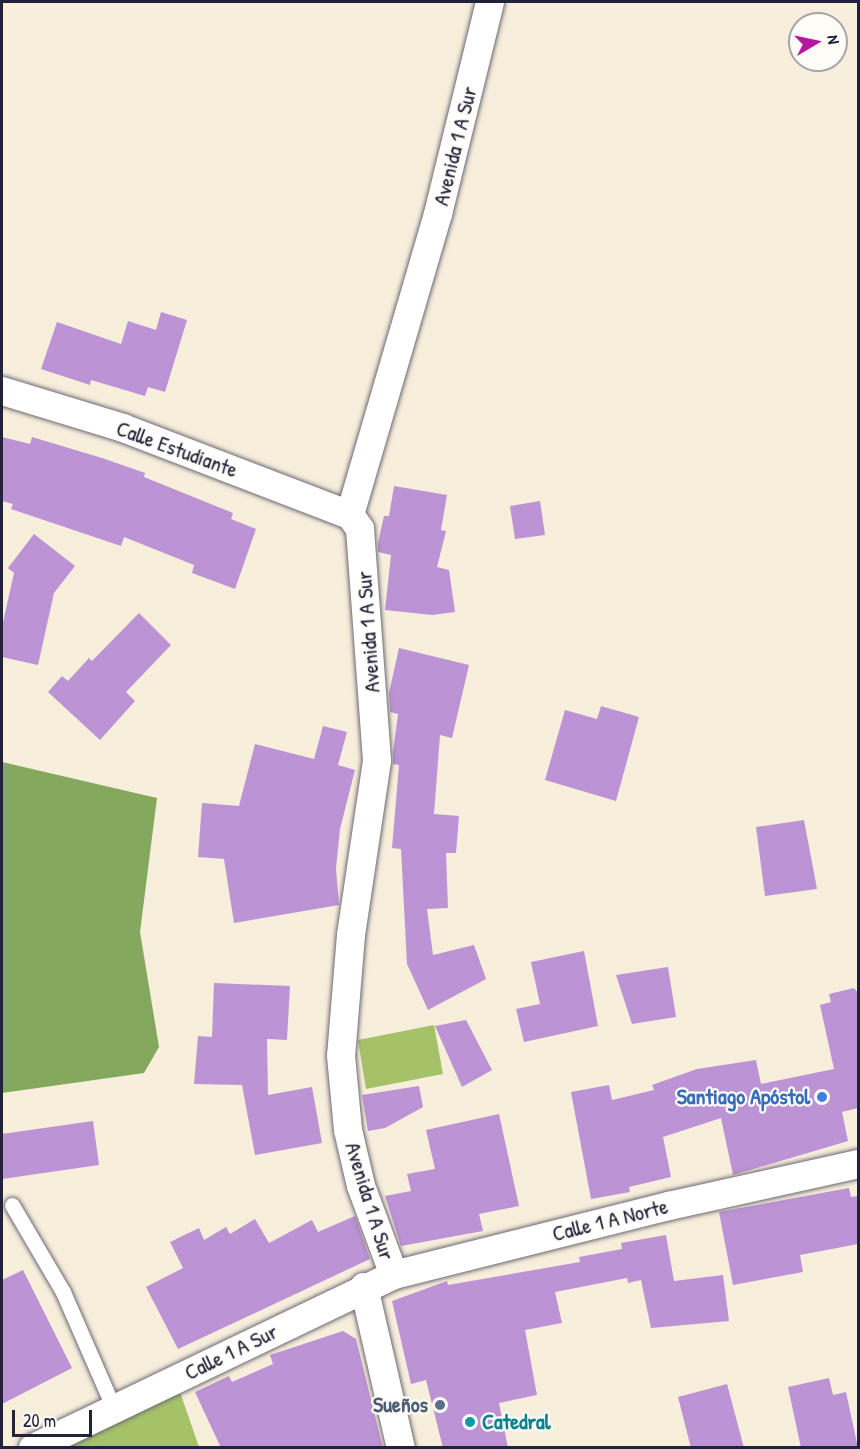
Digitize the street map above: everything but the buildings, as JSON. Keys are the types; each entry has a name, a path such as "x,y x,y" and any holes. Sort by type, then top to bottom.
{"street":[{"name":"Avenida 1 A Sur","path":"394,1275 361,1186 348,1130 341,1056 351,934 377,761 360,529 350,515 438,214 490,2"},
{"name":"Calle Estudiante","path":"2,391 123,428 350,515"},
{"name":"Calle 1 A Norte","path":"364,1287 394,1275 669,1206 858,1164"},
{"name":"Avenida 1 A Sur","path":"364,1287 401,1448"},
{"name":"Calle 1 A Sur","path":"33,1448 364,1287"}],"lane":[{"path":"12,1205 63,1292 114,1409"}],"green space":[{"path":"2,762 157,798 140,932 159,1047 144,1073 2,1093"},
{"path":"434,1025 443,1074 366,1089 358,1040"},
{"path":"180,1392 199,1447 70,1448 70,1446"}],"place":[{"name":"Santiago Apóstol","path":"822,1097"},
{"name":"Sueños","path":"440,1405"},
{"name":"Catedral","path":"470,1422"}]}
